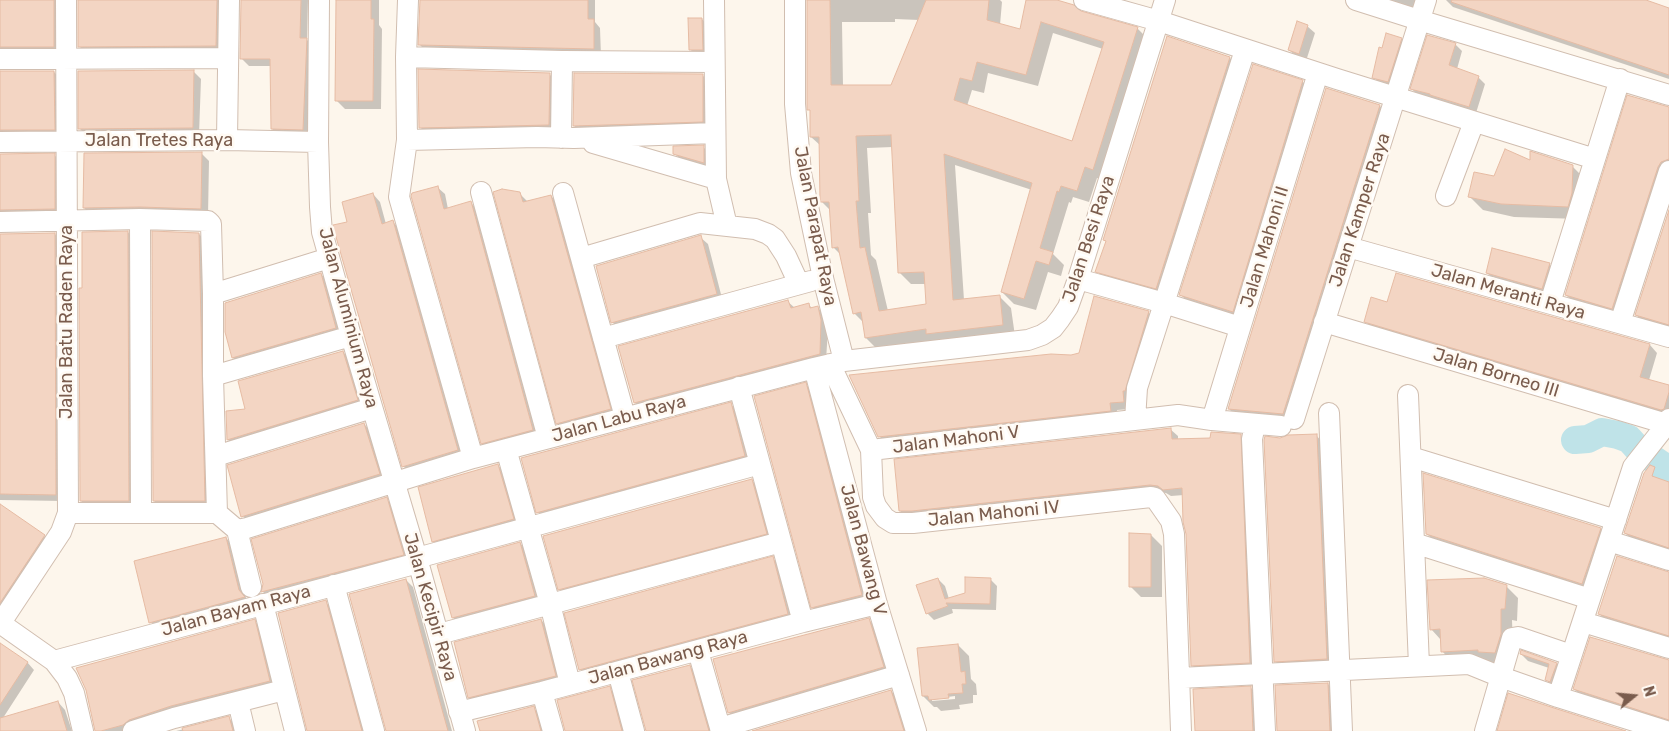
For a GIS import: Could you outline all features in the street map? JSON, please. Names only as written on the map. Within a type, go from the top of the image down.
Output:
[{"type":"street","name":"Jalan Batu Raden Raya","points":[[0,624],[61,532],[68,514],[66,0]]},
{"type":"street","points":[[227,140],[229,0]]},
{"type":"street","name":"Jalan Aluminium Raya","points":[[319,0],[318,142],[322,232],[395,482]]},
{"type":"street","points":[[408,0],[406,57],[407,140],[400,197],[473,458]]},
{"type":"street","points":[[714,0],[716,179],[727,226]]},
{"type":"street","name":"Jalan Parapat Raya","points":[[795,0],[795,104],[797,137],[801,173],[822,278],[829,364]]},
{"type":"street","points":[[1084,0],[1159,20],[1245,50],[1595,159]]},
{"type":"street","name":"Jalan Besi Raya","points":[[829,364],[1028,340],[1042,335],[1052,328],[1068,307],[1078,279],[1165,0]]},
{"type":"street","points":[[1356,0],[1669,95]]},
{"type":"street","name":"Jalan Kamper Raya","points":[[1288,423],[1324,322],[1426,0]]},
{"type":"street","points":[[1135,420],[1138,388],[1245,50]]},
{"type":"street","points":[[406,57],[714,62]]},
{"type":"street","points":[[0,59],[228,58]]},
{"type":"street","points":[[562,61],[567,138]]},
{"type":"street","name":"Jalan Mahoni II","points":[[1212,420],[1318,73]]},
{"type":"street","points":[[1550,303],[1620,79]]},
{"type":"street","points":[[1446,196],[1474,122]]},
{"type":"street","points":[[407,140],[567,138],[715,133]]},
{"type":"street","points":[[567,138],[716,179]]},
{"type":"street","name":"Jalan Tretes Raya","points":[[0,142],[227,140],[318,142]]},
{"type":"street","points":[[1620,323],[1669,171]]},
{"type":"street","points":[[480,192],[548,438]]},
{"type":"street","points":[[563,193],[626,417]]},
{"type":"street","points":[[140,219],[141,513]]},
{"type":"street","points":[[0,222],[140,219],[208,221],[212,227],[213,376],[217,513]]},
{"type":"street","points":[[581,258],[700,223],[754,229],[768,234],[781,248],[799,284]]},
{"type":"street","name":"Jalan Meranti Raya","points":[[1348,247],[1669,337]]},
{"type":"street","points":[[213,294],[329,258]]},
{"type":"street","points":[[603,338],[822,278]]},
{"type":"street","points":[[1078,279],[1240,327]]},
{"type":"street","name":"Jalan Borneo III","points":[[1324,322],[1665,426]]},
{"type":"street","points":[[213,376],[351,336]]},
{"type":"street","name":"Jalan Labu Raya","points":[[237,530],[473,458],[829,364]]},
{"type":"street","name":"Jalan Mahoni V","points":[[829,364],[871,450],[1178,415],[1212,420],[1254,431],[1288,423]]},
{"type":"street","name":"Jalan Bawang V","points":[[829,364],[877,604],[916,731]]},
{"type":"street","points":[[739,387],[803,622]]},
{"type":"street","points":[[1408,395],[1419,666]]},
{"type":"street","points":[[216,456],[372,408]]},
{"type":"street","points":[[1329,413],[1342,731]]},
{"type":"street","points":[[1558,697],[1633,467],[1665,426]]},
{"type":"street","points":[[1254,431],[1265,731]]},
{"type":"street","points":[[506,449],[550,604],[570,684]]},
{"type":"street","name":"Jalan Mahoni IV","points":[[871,450],[874,502],[879,512],[896,524],[1151,496],[1155,498],[1173,526],[1179,678]]},
{"type":"street","points":[[1411,457],[1616,520]]},
{"type":"street","name":"Jalan Bayam Raya","points":[[54,661],[334,585],[528,528],[760,464]]},
{"type":"street","name":"Jalan Kecipir Raya","points":[[395,482],[465,731]]},
{"type":"street","points":[[68,514],[217,513],[237,530],[251,587]]},
{"type":"street","points":[[1609,541],[1669,560]]},
{"type":"street","points":[[438,634],[780,542]]},
{"type":"street","points":[[1414,543],[1590,599]]},
{"type":"street","points":[[334,585],[374,731]]},
{"type":"street","points":[[263,604],[295,731]]},
{"type":"street","name":"Jalan Bawang Raya","points":[[459,712],[877,604]]},
{"type":"street","points":[[1583,622],[1669,648]]},
{"type":"street","points":[[0,624],[54,661],[67,678],[74,693],[83,731]]},
{"type":"street","points":[[1485,731],[1511,640],[1515,637],[1571,655]]},
{"type":"street","points":[[698,651],[721,729],[899,675]]},
{"type":"street","points":[[1181,731],[1179,678],[1463,664],[1474,666],[1558,697],[1666,731]]},
{"type":"street","points":[[618,672],[634,731]]},
{"type":"street","points":[[133,731],[176,724],[238,702],[284,690]]},
{"type":"street","points":[[542,692],[553,731]]},
{"type":"street","points":[[238,702],[245,731]]},
{"type":"building","points":[[0,0],[54,0],[54,47],[0,47]]},
{"type":"building","points":[[78,0],[217,0],[216,46],[78,47]]},
{"type":"building","points":[[241,0],[301,0],[300,38],[307,38],[303,130],[271,129],[270,59],[240,59]]},
{"type":"building","points":[[336,0],[371,0],[371,19],[374,19],[373,101],[335,101]]},
{"type":"building","points":[[420,0],[588,0],[588,19],[594,19],[594,49],[418,45]]},
{"type":"building","points":[[807,0],[830,0],[831,85],[891,85],[926,0],[989,0],[987,20],[1020,29],[1026,0],[1057,0],[1074,5],[1081,11],[1138,27],[1093,170],[1085,167],[1077,191],[1061,186],[1059,192],[1057,191],[1040,248],[1053,252],[1049,265],[1036,261],[1024,299],[1001,292],[1032,183],[944,154],[953,300],[1000,295],[1003,325],[926,334],[926,329],[865,338],[861,312],[853,314],[838,247],[832,248],[829,202],[820,202],[819,137],[810,137],[810,110],[807,110]],"holes":[[[1041,22],[1104,42],[1072,141],[954,100],[960,78],[972,81],[977,62],[1026,75]],[[891,135],[898,273],[924,272],[926,304],[879,311],[865,247],[860,248],[856,201],[859,201],[856,136]]]},
{"type":"building","points":[[1452,0],[1646,0],[1669,8],[1669,75],[1451,2]]},
{"type":"building","points":[[688,18],[702,18],[703,50],[689,50]]},
{"type":"building","points":[[1297,21],[1308,25],[1299,54],[1288,50]]},
{"type":"building","points":[[1386,33],[1402,38],[1388,82],[1372,78],[1379,47],[1382,48]]},
{"type":"building","points":[[1427,35],[1456,43],[1449,65],[1479,76],[1469,107],[1410,89]]},
{"type":"building","points":[[1167,36],[1230,57],[1156,289],[1095,272],[1106,241],[1103,240]]},
{"type":"building","points":[[1253,64],[1303,80],[1233,312],[1179,295]]},
{"type":"building","points":[[418,69],[550,73],[549,125],[419,128]]},
{"type":"building","points":[[194,70],[193,128],[78,129],[78,71]]},
{"type":"building","points":[[0,71],[54,71],[55,130],[0,130]]},
{"type":"building","points":[[574,73],[703,74],[703,122],[573,126]]},
{"type":"building","points":[[1326,88],[1380,105],[1283,414],[1228,409]]},
{"type":"building","points":[[1627,95],[1669,107],[1669,159],[1661,162],[1658,167],[1612,309],[1565,295]]},
{"type":"building","points":[[704,145],[704,163],[673,154],[673,146]]},
{"type":"building","points":[[1505,149],[1530,160],[1530,151],[1573,165],[1572,193],[1568,207],[1501,204],[1468,197],[1474,172],[1494,176]]},
{"type":"building","points":[[202,152],[201,209],[83,208],[84,153]]},
{"type":"building","points":[[55,153],[55,209],[0,210],[0,154]]},
{"type":"building","points":[[438,186],[444,209],[471,201],[533,430],[481,444],[411,196],[412,193]]},
{"type":"building","points":[[502,189],[520,192],[523,202],[551,195],[611,409],[556,424],[493,192]]},
{"type":"building","points":[[373,193],[382,224],[393,220],[458,450],[402,467],[333,225],[347,222],[342,202]]},
{"type":"building","points":[[1669,210],[1669,325],[1635,315]]},
{"type":"building","points":[[128,231],[129,501],[80,501],[79,288],[82,288],[82,232]]},
{"type":"building","points":[[152,231],[199,233],[205,501],[153,501]]},
{"type":"building","points":[[55,233],[56,495],[0,494],[0,234]]},
{"type":"building","points":[[701,235],[717,294],[611,323],[596,266]]},
{"type":"building","points":[[1492,248],[1550,263],[1542,289],[1486,273]]},
{"type":"building","points":[[321,273],[336,328],[232,358],[225,332],[225,303]]},
{"type":"building","points":[[1396,273],[1650,344],[1640,377],[1669,385],[1664,409],[1661,410],[1364,322],[1371,297],[1387,302]]},
{"type":"building","points":[[1094,296],[1149,311],[1125,391],[1123,391],[1124,402],[1110,403],[1111,411],[878,437],[849,375],[1051,354],[1071,355],[1079,353]]},
{"type":"building","points":[[788,300],[791,308],[809,303],[810,308],[818,306],[821,320],[820,354],[634,403],[618,346]]},
{"type":"building","points":[[343,351],[358,400],[227,440],[226,411],[245,409],[238,381]]},
{"type":"building","points":[[806,382],[862,595],[811,608],[754,396]]},
{"type":"building","points":[[731,402],[745,456],[536,513],[521,458]]},
{"type":"building","points":[[364,423],[380,474],[241,517],[227,465]]},
{"type":"building","points":[[1171,428],[1172,439],[1210,438],[1211,432],[1241,434],[1250,663],[1191,666],[1186,534],[1183,522],[1182,488],[1163,490],[1158,486],[1150,485],[899,511],[894,459]]},
{"type":"building","points":[[1317,434],[1327,659],[1274,662],[1264,440],[1265,436],[1280,438],[1288,435]]},
{"type":"building","points":[[498,464],[514,519],[432,542],[418,487]]},
{"type":"building","points":[[1650,465],[1655,467],[1652,476],[1669,482],[1669,548],[1624,533],[1644,473]]},
{"type":"building","points":[[1423,473],[1601,528],[1582,584],[1426,534]]},
{"type":"building","points":[[752,479],[767,534],[558,590],[543,536]]},
{"type":"building","points":[[387,497],[404,555],[261,592],[263,584],[251,539]]},
{"type":"building","points":[[0,504],[45,535],[0,603]]},
{"type":"building","points":[[1129,533],[1151,534],[1151,587],[1129,587]]},
{"type":"building","points":[[226,537],[239,590],[245,597],[149,623],[134,561]]},
{"type":"building","points":[[520,542],[535,596],[452,618],[437,565]]},
{"type":"building","points":[[773,556],[788,614],[579,670],[564,613]]},
{"type":"building","points":[[1617,556],[1669,572],[1669,636],[1598,614]]},
{"type":"building","points":[[965,577],[991,578],[990,604],[946,603],[948,606],[926,614],[916,585],[938,578],[945,599],[965,593]]},
{"type":"building","points":[[1484,578],[1507,585],[1505,609],[1501,609],[1501,634],[1495,653],[1478,652],[1478,650],[1441,652],[1440,629],[1430,630],[1427,580]]},
{"type":"building","points":[[406,579],[448,731],[386,731],[349,594]]},
{"type":"building","points":[[326,600],[362,731],[307,731],[278,613]]},
{"type":"building","points":[[869,618],[884,667],[728,713],[713,659]]},
{"type":"building","points":[[255,619],[270,681],[171,706],[129,720],[123,725],[95,731],[86,690],[76,668]]},
{"type":"building","points":[[541,619],[556,676],[468,698],[454,642]]},
{"type":"building","points":[[1590,637],[1669,660],[1669,720],[1573,689]]},
{"type":"building","points":[[0,643],[28,662],[0,705]]},
{"type":"building","points":[[958,644],[961,672],[965,671],[966,684],[962,684],[963,693],[948,694],[949,698],[929,700],[928,696],[922,696],[917,648]]},
{"type":"building","points":[[1521,650],[1557,663],[1550,682],[1545,680],[1549,664],[1520,654]]},
{"type":"building","points":[[690,665],[709,731],[646,731],[632,680]]},
{"type":"building","points":[[1328,683],[1330,731],[1277,731],[1275,685]]},
{"type":"building","points":[[610,686],[622,731],[565,731],[557,700]]},
{"type":"building","points":[[1251,686],[1253,731],[1195,731],[1193,689]]},
{"type":"building","points":[[891,690],[904,731],[752,731]]},
{"type":"building","points":[[1508,693],[1554,708],[1626,731],[1497,731]]},
{"type":"building","points":[[58,701],[67,731],[0,731],[0,718]]},
{"type":"building","points":[[534,706],[541,731],[480,731],[477,721]]},
{"type":"building","points":[[229,716],[233,731],[183,731],[182,728]]},
{"type":"waterway","points":[[1575,440],[1588,439],[1602,432],[1618,435],[1629,439],[1638,449],[1669,470]]}]
